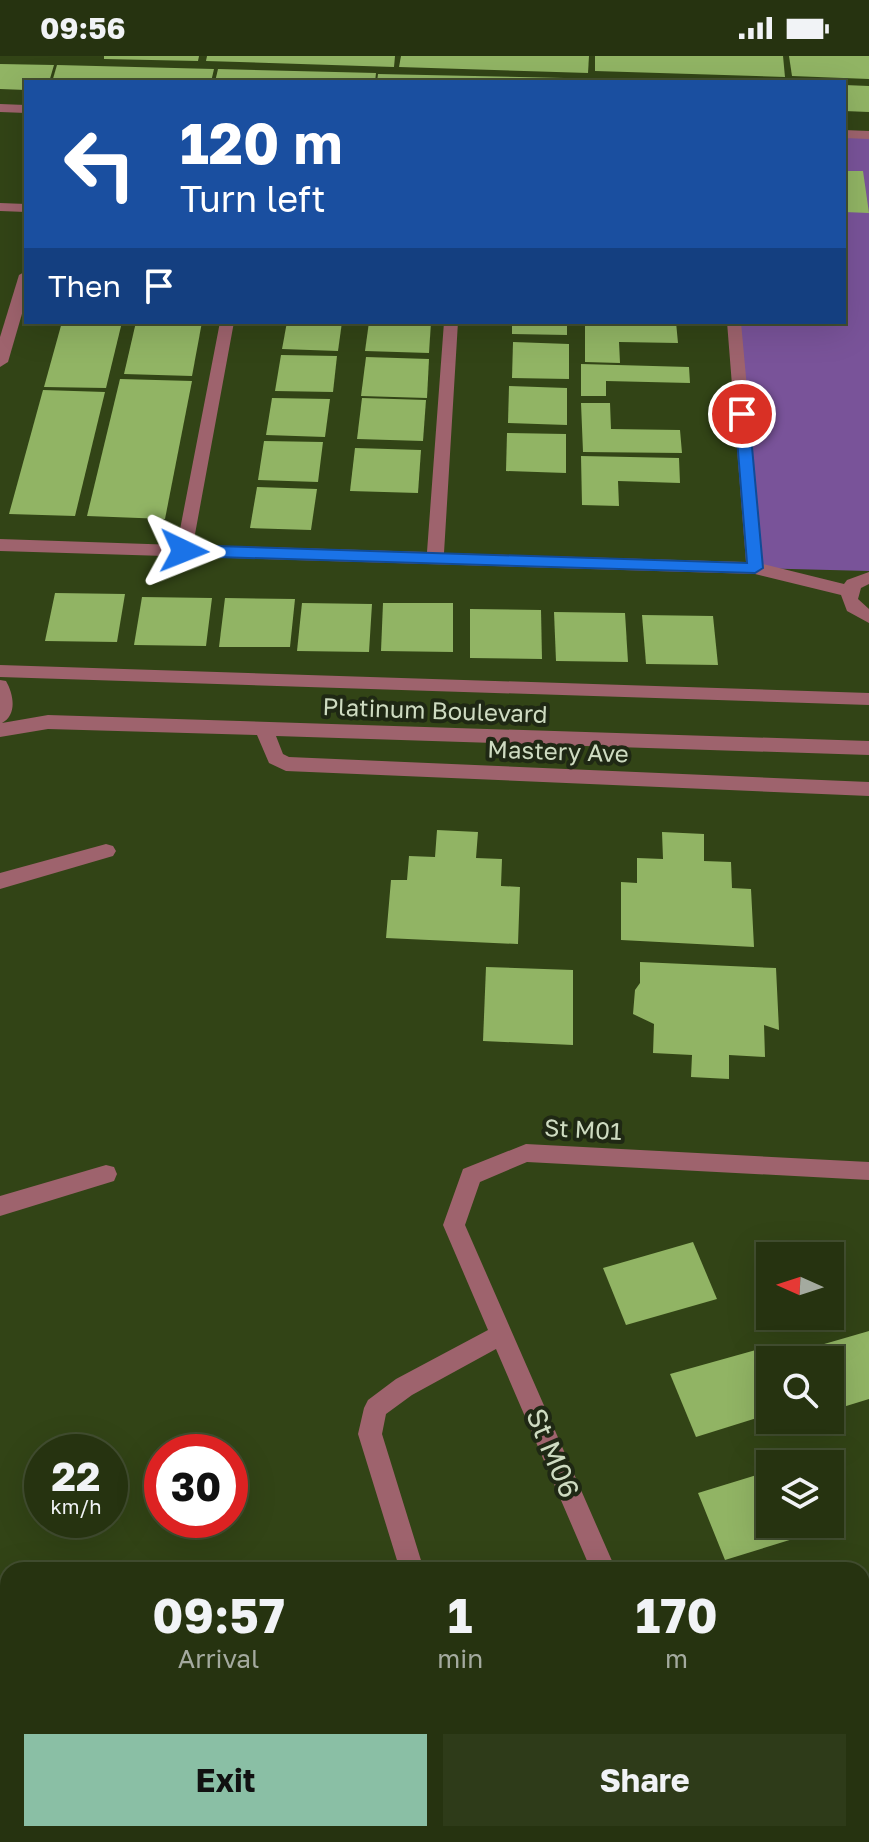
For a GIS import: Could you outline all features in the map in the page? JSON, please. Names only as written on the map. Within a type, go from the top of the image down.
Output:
[{"type":"street","points":[[0,108],[24,109]]},
{"type":"street","points":[[846,134],[869,135]]},
{"type":"street","points":[[0,207],[24,208]]},
{"type":"street","points":[[0,362],[24,282]]},
{"type":"street","points":[[184,551],[227,324]]},
{"type":"street","points":[[435,558],[451,324]]},
{"type":"street","points":[[734,324],[755,568]]},
{"type":"street","points":[[0,545],[755,568],[849,591]]},
{"type":"street","points":[[869,578],[853,584],[849,591],[853,607],[865,616],[869,632]]},
{"type":"street","name":"Platinum Boulevard","points":[[0,671],[869,699]]},
{"type":"street","points":[[0,686],[5,699],[0,717]]},
{"type":"street","name":"Platinum Boulevard","points":[[0,730],[48,722],[869,748]]},
{"type":"street","name":"Mastery Ave","points":[[264,730],[276,758],[286,764],[869,789]]},
{"type":"street","points":[[0,881],[106,851]]},
{"type":"street","name":"St M01","points":[[501,1335],[454,1225],[471,1176],[526,1153],[869,1171]]},
{"type":"street","points":[[0,1206],[106,1174]]},
{"type":"street","points":[[410,1562],[370,1434],[376,1408],[404,1387],[501,1335]]},
{"type":"street","name":"St M06","points":[[501,1335],[600,1562]]},
{"type":"shaded area","points":[[846,134],[869,135],[869,571],[755,568],[734,324],[846,324]]},
{"type":"building","points":[[104,56],[199,56],[198,61],[104,59]]},
{"type":"building","points":[[207,56],[395,56],[394,67],[206,61]]},
{"type":"building","points":[[401,56],[589,56],[588,73],[399,67]]},
{"type":"building","points":[[595,56],[783,56],[785,77],[595,71]]},
{"type":"building","points":[[789,56],[869,56],[869,79],[792,76]]},
{"type":"building","points":[[0,64],[54,65],[50,80],[24,80],[24,90],[0,89]]},
{"type":"building","points":[[57,65],[214,69],[211,80],[53,80]]},
{"type":"building","points":[[218,69],[376,73],[375,80],[215,80]]},
{"type":"building","points":[[378,74],[609,79],[609,80],[377,80]]},
{"type":"building","points":[[846,85],[869,86],[869,112],[846,111]]},
{"type":"building","points":[[846,171],[863,171],[869,213],[846,212]]},
{"type":"building","points":[[61,324],[122,324],[106,388],[44,387]]},
{"type":"building","points":[[136,324],[202,324],[192,376],[124,374]]},
{"type":"building","points":[[287,324],[342,324],[338,351],[282,349]]},
{"type":"building","points":[[369,324],[431,324],[429,353],[365,351]]},
{"type":"building","points":[[512,324],[567,324],[567,335],[512,334]]},
{"type":"building","points":[[585,324],[676,324],[678,343],[619,342],[620,363],[585,362]]},
{"type":"building","points":[[513,342],[569,344],[569,379],[512,378]]},
{"type":"building","points":[[281,355],[337,356],[333,392],[275,391]]},
{"type":"building","points":[[366,357],[429,359],[427,398],[361,396]]},
{"type":"building","points":[[581,364],[689,367],[690,383],[606,381],[606,396],[581,396]]},
{"type":"building","points":[[120,379],[192,381],[165,519],[87,516]]},
{"type":"building","points":[[509,386],[567,388],[567,425],[508,423]]},
{"type":"building","points":[[43,390],[105,392],[75,516],[9,514]]},
{"type":"building","points":[[272,398],[330,399],[325,437],[266,435]]},
{"type":"building","points":[[362,398],[426,400],[423,441],[357,439]]},
{"type":"building","points":[[581,403],[610,403],[611,429],[680,430],[682,453],[583,452]]},
{"type":"building","points":[[507,433],[566,434],[566,473],[506,471]]},
{"type":"building","points":[[264,441],[323,442],[318,482],[258,480]]},
{"type":"building","points":[[355,448],[421,450],[418,493],[350,491]]},
{"type":"building","points":[[581,456],[679,458],[680,483],[618,481],[619,506],[582,505]]},
{"type":"building","points":[[257,487],[317,489],[311,530],[250,528]]},
{"type":"building","points":[[55,593],[125,594],[117,642],[45,641]]},
{"type":"building","points":[[142,597],[212,598],[206,646],[134,645]]},
{"type":"building","points":[[225,598],[295,599],[290,647],[219,647]]},
{"type":"building","points":[[302,603],[372,604],[369,652],[297,651]]},
{"type":"building","points":[[383,603],[453,603],[453,652],[381,651]]},
{"type":"building","points":[[470,609],[541,610],[542,659],[470,658]]},
{"type":"building","points":[[554,612],[625,613],[628,662],[556,661]]},
{"type":"building","points":[[642,615],[713,616],[718,665],[646,664]]},
{"type":"building","points":[[437,830],[478,832],[476,858],[502,859],[501,886],[520,887],[518,944],[386,938],[391,880],[407,880],[409,856],[435,857]]},
{"type":"building","points":[[662,832],[704,834],[704,861],[731,862],[732,888],[751,889],[754,947],[621,940],[621,882],[637,883],[637,858],[663,859]]},
{"type":"building","points":[[640,962],[776,968],[779,1030],[764,1025],[765,1057],[729,1055],[729,1079],[691,1077],[692,1055],[653,1053],[654,1024],[633,1014],[635,990],[640,983]]},
{"type":"building","points":[[486,967],[573,970],[573,1045],[483,1041]]},
{"type":"building","points":[[693,1242],[717,1299],[626,1325],[603,1268]]},
{"type":"building","points":[[869,1331],[869,1399],[844,1407],[844,1346],[817,1346]]},
{"type":"building","points":[[756,1350],[756,1418],[696,1437],[670,1374]]},
{"type":"building","points":[[756,1475],[756,1538],[796,1538],[725,1560],[698,1493]]},
{"type":"route","points":[[184,551],[755,568],[742,414]]}]
